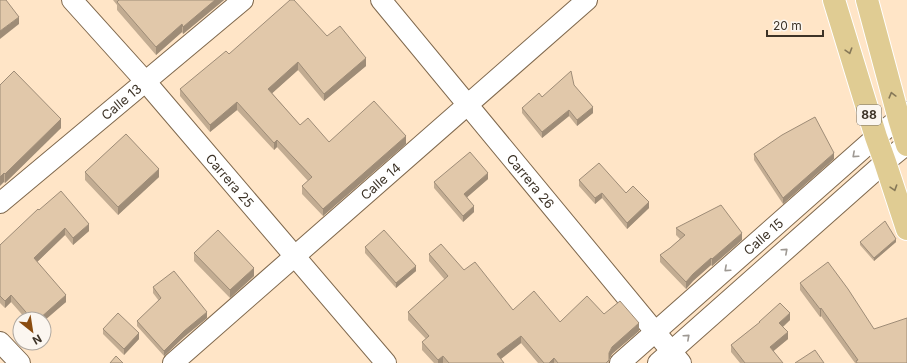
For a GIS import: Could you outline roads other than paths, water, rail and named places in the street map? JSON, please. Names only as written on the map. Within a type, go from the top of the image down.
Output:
[{"type":"highway","name":"88","points":[[834,0],[876,137],[907,229]]},
{"type":"highway","name":"88","points":[[867,0],[903,115],[907,145]]},
{"type":"street","name":"Carrera 25","points":[[72,0],[145,81],[386,363]]},
{"type":"street","name":"Calle 13","points":[[0,203],[243,0]]},
{"type":"street","name":"Carrera 26","points":[[381,0],[656,332],[670,359]]},
{"type":"street","name":"Calle 14","points":[[173,363],[587,0]]},
{"type":"street","name":"Calle 15","points":[[620,363],[876,137],[903,115]]},
{"type":"street","name":"Calle 15","points":[[670,359],[885,162],[907,145]]},
{"type":"street","points":[[0,342],[20,363]]}]
